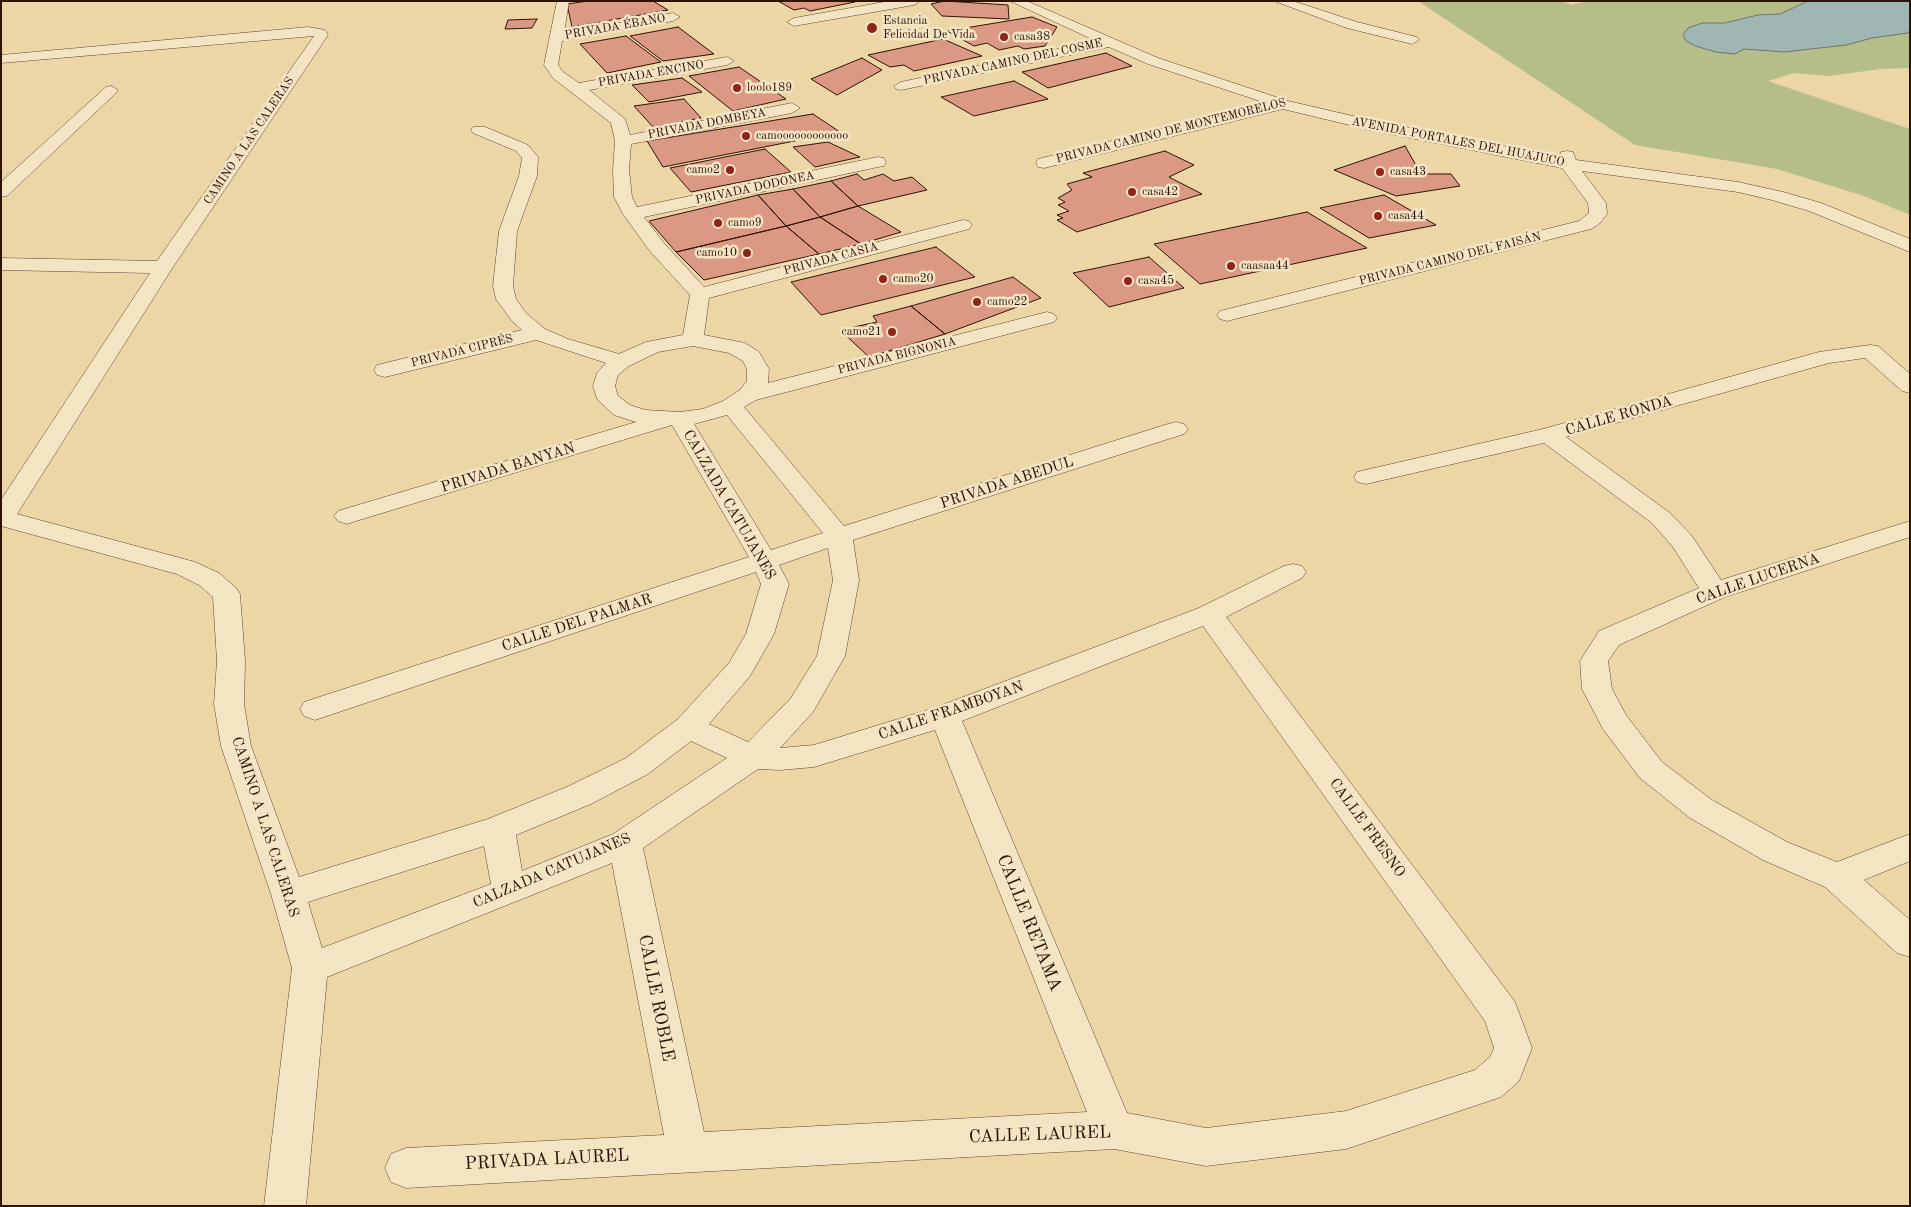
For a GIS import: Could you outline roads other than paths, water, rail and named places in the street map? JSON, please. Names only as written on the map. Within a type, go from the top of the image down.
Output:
[{"type":"street","points":[[563,1],[551,65],[558,75],[608,111],[619,122],[623,141],[621,170],[623,197],[632,214],[656,246],[700,294],[693,340]]},
{"type":"street","points":[[794,22],[914,1]]},
{"type":"street","name":"AVENIDA PORTALES DEL HUAJUCO","points":[[1016,1],[1107,42],[1204,80],[1283,104],[1370,125],[1567,157],[1736,176],[1822,193]]},
{"type":"street","name":"AVENIDA PORTALES DEL HUAJUCO","points":[[1042,1],[1124,39],[1213,72],[1298,98],[1567,157],[1615,155]]},
{"type":"street","points":[[1280,1],[1352,24],[1412,40]]},
{"type":"street","name":"PRIVADA ÉBANO","points":[[557,38],[673,17]]},
{"type":"street","name":"CAMINO A LAS CALERAS","points":[[1,59],[308,31],[320,33],[321,35],[163,267],[2,518],[186,568],[209,579],[226,594],[231,661],[229,704],[236,746],[288,894],[310,968],[285,1206]]},
{"type":"street","name":"PRIVADA CAMINO DEL COSME","points":[[902,86],[1124,39]]},
{"type":"street","name":"PRIVADA ENCINO","points":[[575,88],[727,61]]},
{"type":"street","points":[[1,192],[111,90]]},
{"type":"street","name":"PRIVADA CAMINO DE MONTEMORELOS","points":[[1044,162],[1283,104],[1298,98]]},
{"type":"street","name":"PRIVADA DOMBEYA","points":[[623,141],[792,108]]},
{"type":"street","points":[[479,130],[522,148],[530,157],[528,176],[508,231],[503,286],[506,299],[519,317],[538,333],[561,343],[621,361]]},
{"type":"street","name":"PRIVADA CAMINO DEL FAISÁN","points":[[1227,315],[1585,225],[1594,220],[1598,214],[1597,203],[1567,157]]},
{"type":"street","name":"PRIVADA DODONEA","points":[[632,214],[878,162]]},
{"type":"street","name":"AVENIDA PORTALES DEL HUAJUCO","points":[[1736,176],[1910,246]]},
{"type":"street","name":"PRIVADA CASIA","points":[[700,294],[963,225]]},
{"type":"street","points":[[1,264],[163,267]]},
{"type":"street","name":"PRIVADA BIGNONIA","points":[[674,420],[707,415],[740,401],[1047,318]]},
{"type":"street","name":"PRIVADA CIPRÉS","points":[[385,370],[538,333]]},
{"type":"street","points":[[674,420],[643,417],[622,410],[608,399],[604,386],[608,373],[621,361],[653,346],[693,340],[716,342],[737,348],[752,357],[758,369],[758,382],[740,401],[839,536]]},
{"type":"street","name":"CALLE RONDA","points":[[1366,477],[1548,435],[1827,357],[1870,351],[1910,386]]},
{"type":"street","name":"PRIVADA BANYAN","points":[[347,516],[674,420]]},
{"type":"street","name":"CALZADA CATUJANES","points":[[288,894],[498,829],[580,795],[637,766],[689,727],[740,669],[760,634],[775,584],[765,562],[674,420]]},
{"type":"street","name":"PRIVADA ABEDUL","points":[[839,536],[1176,430]]},
{"type":"street","points":[[1548,435],[1661,518],[1683,542],[1715,591]]},
{"type":"street","name":"CALLE LUCERNA","points":[[1837,877],[1775,851],[1701,809],[1651,770],[1614,721],[1597,689],[1594,661],[1609,638],[1715,591],[1910,529]]},
{"type":"street","name":"CALZADA CATUJANES","points":[[310,968],[625,842],[752,757],[802,705],[831,656],[846,580],[839,536]]},
{"type":"street","name":"CALLE DEL PALMAR","points":[[314,709],[765,562],[839,536]]},
{"type":"street","name":"CALLE FRAMBOYAN","points":[[689,727],[752,757],[780,759],[814,756],[945,716],[1209,614],[1293,572]]},
{"type":"street","name":"CALLE FRESNO","points":[[1209,614],[1493,999],[1502,1014],[1513,1048]]},
{"type":"street","name":"CALLE RETAMA","points":[[945,716],[1114,1130]]},
{"type":"street","points":[[498,829],[509,890]]},
{"type":"street","name":"CALLE ROBLE","points":[[625,842],[688,1152]]},
{"type":"street","points":[[1910,847],[1837,877],[1910,942]]},
{"type":"street","name":"CALLE LAUREL","points":[[688,1152],[1114,1130],[1206,1147],[1346,1130],[1487,1084],[1505,1069],[1513,1048]]},
{"type":"street","name":"PRIVADA LAUREL","points":[[406,1168],[688,1152]]},
{"type":"water","points":[[1808,1],[1910,1],[1910,30],[1908,33],[1872,38],[1846,45],[1784,52],[1744,49],[1735,54],[1716,52],[1695,46],[1686,41],[1683,35],[1688,28],[1702,23],[1725,23],[1758,15],[1780,14]]},
{"type":"place","name":"Estancia Felicidad De Vida","points":[[872,28]]},
{"type":"place","name":"casa38","points":[[1004,37]]},
{"type":"place","name":"loolo189","points":[[737,88]]},
{"type":"place","name":"camoooooooooooo","points":[[746,136]]},
{"type":"place","name":"camo2","points":[[730,170]]},
{"type":"place","name":"casa43","points":[[1380,172]]},
{"type":"place","name":"casa42","points":[[1132,192]]},
{"type":"place","name":"casa44","points":[[1378,216]]},
{"type":"place","name":"camo9","points":[[718,223]]},
{"type":"place","name":"camo10","points":[[747,253]]},
{"type":"place","name":"caasaa44","points":[[1231,266]]},
{"type":"place","name":"camo20","points":[[883,279]]},
{"type":"place","name":"casa45","points":[[1128,281]]},
{"type":"place","name":"camo22","points":[[977,302]]},
{"type":"place","name":"camo21","points":[[892,332]]}]
